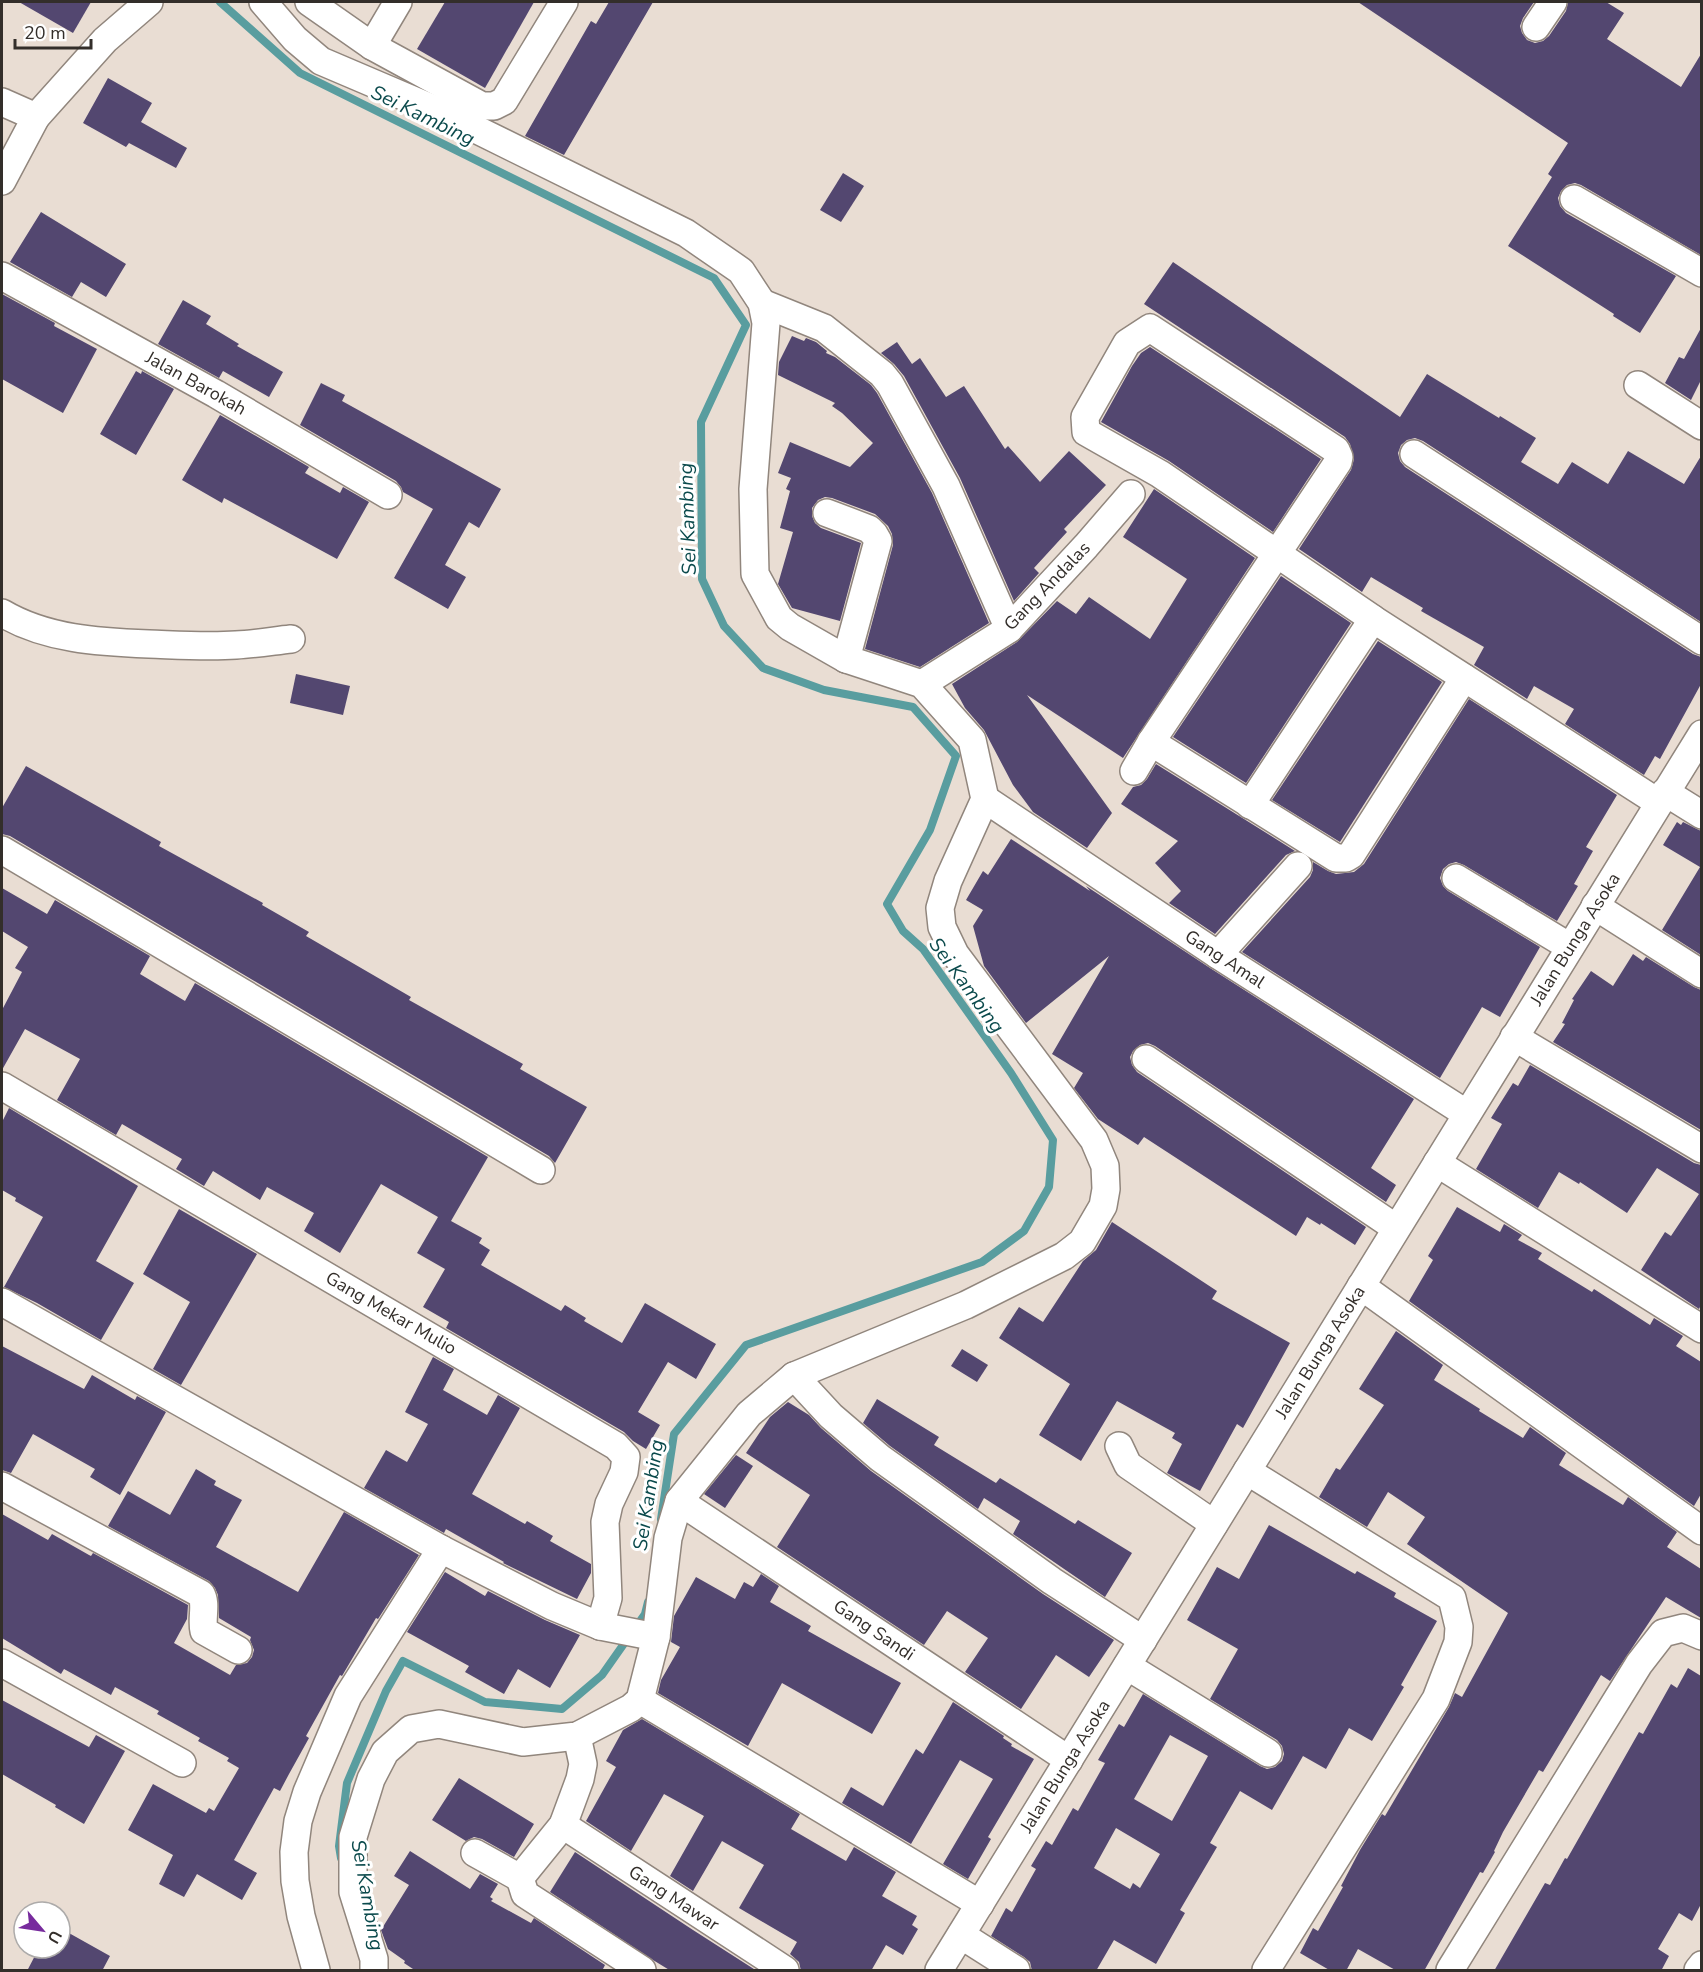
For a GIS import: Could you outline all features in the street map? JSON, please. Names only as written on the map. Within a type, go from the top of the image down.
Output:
[{"type":"street","points":[[2,181],[36,117],[105,40],[147,2]]},
{"type":"street","points":[[262,2],[295,39],[321,61],[442,113],[686,233],[741,271],[762,303],[766,323],[753,489],[755,574],[778,618],[846,659],[922,684],[972,740],[985,799],[948,881],[939,908],[942,927],[955,954],[1094,1140],[1105,1166],[1106,1189],[1103,1206],[1082,1242],[1064,1256],[966,1305],[795,1376],[749,1414],[679,1501],[668,1538],[649,1636],[640,1700],[631,1708],[577,1736],[523,1742],[439,1724],[411,1730],[385,1752],[371,1779],[353,1837],[352,1892],[380,1967]]},
{"type":"street","points":[[309,2],[372,46],[482,106],[494,106],[504,101],[564,2]]},
{"type":"street","points":[[372,46],[398,2]]},
{"type":"street","points":[[1536,27],[1553,2]]},
{"type":"street","points":[[2,102],[36,117]]},
{"type":"street","points":[[1574,199],[1701,273]]},
{"type":"street","name":"Jalan Barokah","points":[[2,276],[216,394],[388,495]]},
{"type":"street","points":[[762,303],[824,328],[882,374],[890,384],[945,486],[1010,628]]},
{"type":"street","points":[[1134,771],[1151,742],[1276,554],[1338,462],[1339,457],[1336,450],[1150,328],[1127,343],[1085,417],[1086,432],[1160,474],[1276,554],[1464,678],[1662,798],[1701,815]]},
{"type":"street","points":[[1638,385],[1701,426]]},
{"type":"street","points":[[1414,454],[1701,641]]},
{"type":"street","name":"Gang Andalas","points":[[922,684],[1010,628],[1131,494]]},
{"type":"street","points":[[827,513],[869,529],[878,541],[846,659]]},
{"type":"street","points":[[2,613],[18,622],[61,636],[124,643],[201,646],[291,639]]},
{"type":"street","points":[[1250,805],[1373,619]]},
{"type":"street","points":[[1151,742],[1336,858],[1346,858],[1351,855],[1464,678]]},
{"type":"street","name":"Jalan Bunga Asoka","points":[[939,1971],[1701,734]]},
{"type":"street","name":"Gang Amal","points":[[985,799],[1218,955],[1467,1114]]},
{"type":"street","points":[[2,850],[541,1170]]},
{"type":"street","points":[[1218,955],[1298,866]]},
{"type":"street","points":[[1456,878],[1570,947]]},
{"type":"street","points":[[1595,906],[1701,974]]},
{"type":"street","points":[[1514,1037],[1701,1149]]},
{"type":"street","points":[[1146,1059],[1396,1228]]},
{"type":"street","name":"Gang Mekar Mulio","points":[[2,1086],[616,1446],[626,1457],[624,1472],[609,1504],[605,1522],[608,1598],[605,1627]]},
{"type":"street","points":[[1437,1163],[1701,1329]]},
{"type":"street","points":[[1361,1286],[1701,1531]]},
{"type":"street","points":[[2,1302],[441,1549],[552,1606],[605,1627],[649,1636]]},
{"type":"street","points":[[795,1376],[831,1416],[880,1458],[1052,1581],[1143,1640]]},
{"type":"street","points":[[1119,1446],[1128,1464],[1214,1524]]},
{"type":"street","points":[[1247,1471],[1452,1598],[1459,1627],[1458,1642],[1436,1700],[1266,1971]]},
{"type":"street","points":[[2,1486],[201,1594],[204,1599],[202,1622],[204,1631],[238,1650]]},
{"type":"street","name":"Gang Sandi","points":[[679,1501],[1069,1760]]},
{"type":"street","points":[[316,1971],[301,1916],[295,1881],[294,1852],[298,1821],[348,1696],[441,1549]]},
{"type":"street","points":[[1450,1971],[1640,1664],[1664,1633],[1683,1628],[1701,1636]]},
{"type":"street","points":[[2,1663],[182,1763]]},
{"type":"street","points":[[1127,1666],[1268,1753]]},
{"type":"street","points":[[640,1700],[980,1904]]},
{"type":"street","points":[[520,1878],[562,1825],[580,1779],[583,1764],[577,1736]]},
{"type":"street","name":"Gang Mawar","points":[[562,1825],[785,1971]]},
{"type":"street","points":[[475,1853],[520,1878],[525,1893],[642,1971]]},
{"type":"street","points":[[961,1935],[1016,1971]]},
{"type":"street","points":[[1698,1971],[1701,1965]]},
{"type":"building","points":[[19,2],[91,2],[73,33]]},
{"type":"building","points":[[445,2],[534,2],[485,88],[417,49]]},
{"type":"building","points":[[609,2],[653,2],[564,155],[525,136],[591,21],[596,24]]},
{"type":"building","points":[[1358,2],[1534,2],[1520,26],[1527,40],[1535,43],[1549,36],[1566,11],[1568,2],[1606,2],[1624,13],[1607,39],[1681,87],[1701,54],[1701,255],[1581,185],[1575,183],[1567,185],[1558,198],[1560,206],[1566,213],[1676,276],[1640,333],[1508,246],[1552,177],[1548,174],[1568,143]]},
{"type":"building","points":[[108,78],[152,103],[141,122],[187,148],[176,168],[129,143],[126,147],[83,123]]},
{"type":"building","points":[[843,173],[864,186],[841,222],[820,210]]},
{"type":"building","points":[[41,212],[126,264],[106,297],[81,282],[72,297],[10,262]]},
{"type":"building","points":[[1173,262],[1400,417],[1427,374],[1499,418],[1500,416],[1536,438],[1521,462],[1558,484],[1572,462],[1608,484],[1628,451],[1684,484],[1701,456],[1701,622],[1423,441],[1415,438],[1407,440],[1401,445],[1398,453],[1405,467],[1701,657],[1701,684],[1660,759],[1655,756],[1644,775],[1565,724],[1574,709],[1534,686],[1527,699],[1474,665],[1484,647],[1421,611],[1423,608],[1371,577],[1362,592],[1299,549],[1351,470],[1354,459],[1350,444],[1345,437],[1144,304]]},
{"type":"building","points":[[2,294],[97,349],[63,413],[2,379]]},
{"type":"building","points":[[183,300],[211,316],[206,324],[239,344],[237,346],[283,372],[269,397],[223,371],[219,378],[158,344]]},
{"type":"building","points":[[1701,328],[1701,380],[1691,400],[1665,383],[1679,357],[1684,359]]},
{"type":"building","points":[[792,336],[804,341],[806,338],[816,342],[827,351],[826,353],[835,357],[871,385],[877,393],[932,493],[989,623],[920,667],[865,649],[893,545],[892,534],[888,526],[875,514],[825,497],[818,500],[812,508],[815,523],[821,528],[861,543],[840,621],[792,608],[778,584],[793,532],[780,528],[790,491],[786,489],[791,478],[778,473],[790,442],[850,467],[873,443],[832,406],[835,403],[778,375],[779,362]]},
{"type":"building","points":[[897,342],[912,364],[920,358],[946,397],[964,386],[1005,449],[1008,446],[1040,482],[1069,451],[1106,485],[1064,529],[1067,532],[1034,568],[1039,573],[1014,601],[960,478],[904,376],[881,353]]},
{"type":"building","points":[[1150,347],[1321,459],[1273,532],[1169,461],[1101,422],[1132,366],[1141,353]]},
{"type":"building","points":[[136,371],[141,374],[142,371],[174,389],[136,455],[100,434]]},
{"type":"building","points":[[321,383],[345,395],[342,401],[501,489],[479,528],[469,522],[445,565],[466,577],[448,609],[394,578],[433,509],[403,492],[396,481],[300,425]]},
{"type":"building","points":[[220,415],[309,467],[305,473],[340,493],[343,487],[369,502],[337,559],[224,498],[222,503],[182,480]]},
{"type":"building","points":[[1154,489],[1255,558],[1123,758],[1027,695],[1112,813],[1087,848],[1033,812],[1013,785],[984,730],[965,708],[952,684],[1017,642],[1057,601],[1076,614],[1089,597],[1150,639],[1187,579],[1123,537]]},
{"type":"building","points":[[1281,576],[1351,623],[1246,783],[1173,737]]},
{"type":"building","points":[[1378,641],[1442,682],[1340,842],[1272,800]]},
{"type":"building","points":[[296,674],[350,686],[343,715],[290,703]]},
{"type":"building","points":[[1469,699],[1617,795],[1586,847],[1593,851],[1574,884],[1578,886],[1557,921],[1464,865],[1456,862],[1443,869],[1440,878],[1448,891],[1540,947],[1500,1017],[1482,1007],[1440,1078],[1242,952],[1310,877],[1313,862],[1336,874],[1354,872],[1364,864]]},
{"type":"building","points":[[1156,764],[1295,851],[1286,855],[1215,934],[1169,903],[1181,891],[1155,863],[1178,841],[1121,804],[1133,787],[1141,785],[1147,779]]},
{"type":"building","points":[[26,766],[161,842],[159,846],[263,903],[262,905],[309,932],[306,936],[411,997],[409,1000],[523,1064],[520,1069],[587,1107],[555,1163],[549,1156],[10,836],[2,834],[2,808]]},
{"type":"building","points":[[1677,822],[1681,825],[1683,822],[1701,831],[1701,955],[1662,930],[1700,867],[1663,845]]},
{"type":"building","points":[[1011,839],[1414,1099],[1371,1168],[1396,1185],[1386,1202],[1155,1046],[1148,1043],[1140,1045],[1130,1057],[1137,1072],[1366,1227],[1355,1245],[1321,1223],[1320,1225],[1307,1217],[1296,1236],[1144,1137],[1138,1145],[1098,1119],[1074,1088],[1083,1073],[1052,1054],[1109,956],[1026,1023],[984,966],[973,926],[983,910],[966,900],[983,871],[988,875]]},
{"type":"building","points":[[2,888],[47,914],[55,900],[150,956],[140,974],[185,1001],[195,983],[488,1157],[451,1221],[482,1238],[479,1243],[490,1250],[481,1265],[561,1311],[565,1305],[586,1318],[584,1321],[622,1343],[645,1303],[716,1344],[696,1379],[668,1362],[638,1412],[660,1425],[646,1449],[624,1432],[446,1328],[449,1322],[423,1307],[445,1269],[417,1253],[438,1217],[381,1184],[340,1253],[304,1231],[314,1213],[267,1187],[260,1200],[213,1171],[204,1186],[176,1169],[182,1159],[122,1124],[116,1135],[57,1100],[80,1059],[25,1029],[2,1070],[2,1010],[22,972],[15,968],[28,947],[2,931]]},
{"type":"building","points":[[1633,954],[1643,961],[1646,957],[1701,990],[1701,1130],[1553,1042],[1565,1024],[1562,1023],[1574,1000],[1572,999],[1591,971],[1613,986]]},
{"type":"building","points":[[1530,1065],[1694,1163],[1701,1165],[1701,1305],[1699,1309],[1641,1270],[1665,1232],[1671,1236],[1699,1194],[1657,1168],[1627,1213],[1580,1182],[1579,1184],[1559,1172],[1538,1208],[1476,1169],[1502,1124],[1491,1118],[1513,1083],[1518,1086]]},
{"type":"building","points":[[9,1108],[138,1186],[96,1261],[134,1283],[101,1340],[4,1287],[43,1217],[15,1201],[16,1198],[2,1190],[2,1122]]},
{"type":"building","points":[[1457,1207],[1500,1232],[1504,1224],[1522,1235],[1518,1240],[1542,1253],[1538,1259],[1592,1292],[1594,1289],[1650,1325],[1654,1318],[1683,1336],[1676,1346],[1701,1362],[1701,1494],[1694,1506],[1409,1301],[1433,1260],[1428,1256]]},
{"type":"building","points":[[179,1209],[257,1254],[181,1385],[153,1369],[190,1302],[143,1274]]},
{"type":"building","points":[[1112,1222],[1217,1291],[1212,1299],[1290,1343],[1243,1428],[1237,1424],[1200,1491],[1167,1473],[1182,1444],[1172,1438],[1175,1433],[1117,1401],[1081,1461],[1039,1435],[1070,1384],[999,1338],[1019,1307],[1043,1322],[1083,1261],[1096,1250]]},
{"type":"building","points":[[1396,1331],[1443,1365],[1434,1380],[1523,1438],[1530,1427],[1566,1453],[1559,1465],[1623,1505],[1628,1497],[1677,1532],[1667,1547],[1701,1569],[1701,1618],[1666,1597],[1610,1681],[1601,1675],[1543,1772],[1539,1770],[1503,1832],[1483,1873],[1480,1872],[1424,1971],[1397,1971],[1358,1949],[1346,1971],[1331,1971],[1300,1953],[1313,1928],[1318,1931],[1343,1887],[1341,1886],[1360,1850],[1382,1814],[1385,1816],[1455,1693],[1462,1697],[1508,1613],[1407,1544],[1425,1517],[1388,1492],[1367,1527],[1319,1497],[1336,1468],[1340,1470],[1384,1405],[1359,1389]]},
{"type":"building","points":[[2,1346],[84,1389],[92,1375],[135,1400],[137,1396],[166,1412],[120,1495],[90,1477],[95,1469],[33,1434],[11,1473],[2,1470]]},
{"type":"building","points":[[962,1349],[988,1365],[977,1382],[951,1366]]},
{"type":"building","points":[[433,1357],[454,1369],[443,1390],[487,1415],[498,1395],[520,1408],[472,1494],[525,1524],[527,1521],[553,1536],[550,1541],[591,1564],[591,1573],[577,1599],[503,1563],[446,1529],[444,1533],[364,1488],[386,1450],[407,1462],[428,1424],[405,1412]]},
{"type":"building","points":[[877,1399],[939,1437],[934,1445],[996,1483],[1000,1478],[1075,1524],[1078,1520],[1132,1553],[1105,1597],[1013,1534],[1020,1521],[984,1498],[978,1509],[890,1446],[863,1423]]},
{"type":"building","points":[[788,1402],[809,1415],[871,1471],[1043,1594],[1114,1640],[1089,1677],[1056,1655],[1021,1709],[965,1672],[988,1638],[947,1611],[924,1645],[777,1547],[810,1495],[746,1453],[770,1417]]},
{"type":"building","points":[[736,1455],[753,1466],[725,1508],[704,1494]]},
{"type":"building","points":[[196,1469],[216,1481],[214,1485],[242,1500],[216,1547],[298,1592],[344,1512],[419,1555],[378,1619],[376,1618],[342,1676],[340,1675],[306,1736],[309,1738],[280,1791],[274,1788],[234,1860],[257,1873],[242,1900],[197,1874],[184,1897],[159,1884],[173,1855],[128,1830],[153,1784],[206,1813],[209,1808],[214,1811],[239,1768],[227,1761],[229,1758],[198,1741],[200,1738],[157,1714],[159,1711],[115,1687],[111,1695],[64,1669],[61,1674],[2,1638],[2,1514],[48,1540],[52,1534],[91,1556],[93,1553],[188,1605],[187,1619],[174,1643],[230,1675],[236,1665],[247,1663],[254,1650],[251,1637],[219,1618],[218,1595],[209,1581],[108,1526],[128,1491],[170,1515]]},
{"type":"building","points":[[1269,1525],[1355,1574],[1357,1571],[1396,1593],[1394,1597],[1437,1621],[1401,1685],[1404,1687],[1372,1741],[1349,1728],[1326,1769],[1303,1756],[1272,1810],[1240,1791],[1210,1843],[1217,1847],[1180,1910],[1185,1913],[1156,1964],[1114,1940],[1096,1971],[1032,1971],[1030,1962],[991,1936],[1006,1908],[1012,1912],[1036,1869],[1031,1866],[1046,1841],[1052,1845],[1073,1808],[1078,1811],[1105,1763],[1098,1760],[1119,1724],[1124,1727],[1143,1694],[1260,1766],[1267,1769],[1275,1767],[1282,1761],[1284,1754],[1277,1740],[1210,1699],[1238,1649],[1187,1620],[1217,1567],[1239,1579]],"holes":[[[1170,1735],[1208,1756],[1172,1821],[1134,1799]],[[1116,1828],[1160,1854],[1140,1888],[1133,1883],[1130,1889],[1094,1868]]]},
{"type":"building","points":[[445,1572],[485,1596],[488,1591],[580,1635],[550,1688],[518,1669],[504,1694],[465,1672],[469,1666],[407,1632]]},
{"type":"building","points":[[761,1574],[779,1586],[770,1602],[811,1626],[808,1631],[901,1683],[872,1734],[782,1683],[748,1746],[658,1693],[661,1680],[680,1647],[671,1642],[674,1616],[696,1577],[735,1599],[744,1582],[753,1587]]},
{"type":"building","points":[[1688,1668],[1701,1676],[1701,1904],[1692,1921],[1679,1913],[1658,1949],[1669,1956],[1661,1971],[1494,1971],[1545,1883],[1550,1885],[1565,1858],[1567,1859],[1639,1732],[1643,1734],[1671,1684],[1677,1688]]},
{"type":"building","points":[[2,1700],[89,1747],[96,1735],[125,1751],[84,1824],[2,1774]]},
{"type":"building","points":[[953,1702],[1004,1736],[1003,1738],[1012,1744],[1011,1746],[1034,1759],[988,1837],[991,1839],[968,1879],[943,1864],[993,1779],[960,1760],[911,1844],[842,1803],[851,1787],[883,1806],[916,1749],[923,1754]]},
{"type":"building","points":[[642,1719],[800,1814],[791,1829],[846,1861],[854,1847],[896,1872],[882,1896],[917,1916],[912,1925],[918,1929],[903,1955],[886,1945],[871,1971],[801,1971],[799,1962],[790,1954],[797,1942],[739,1908],[764,1865],[722,1841],[693,1891],[670,1876],[704,1816],[664,1794],[631,1851],[586,1821],[616,1767],[606,1761],[623,1730]]},
{"type":"building","points":[[459,1778],[534,1824],[514,1857],[482,1839],[474,1837],[466,1841],[432,1820]]},
{"type":"building","points":[[410,1851],[470,1889],[480,1874],[498,1884],[490,1897],[493,1899],[491,1901],[531,1923],[534,1918],[605,1965],[602,1971],[416,1971],[388,1949],[381,1930],[409,1885],[394,1876]]},
{"type":"building","points":[[575,1852],[757,1971],[671,1971],[653,1960],[550,1892]]},
{"type":"building","points":[[72,1935],[110,1956],[102,1971],[27,1971],[33,1960],[72,1960]]},
{"type":"waterway","name":"Sei Kambing","points":[[220,2],[300,73],[714,278],[746,325],[701,422],[702,579],[724,626],[763,668],[824,690],[913,707],[956,756],[930,830],[887,904],[903,931],[923,949],[1011,1073],[1053,1140],[1049,1187],[1024,1231],[982,1262],[746,1345],[674,1434],[661,1519]]},
{"type":"waterway","name":"Sei Kambing","points":[[635,1628],[645,1614],[648,1602]]},
{"type":"waterway","name":"Sei Kambing","points":[[341,1858],[339,1846],[347,1783],[386,1691],[403,1661],[485,1702],[562,1709],[602,1675],[628,1638]]}]
